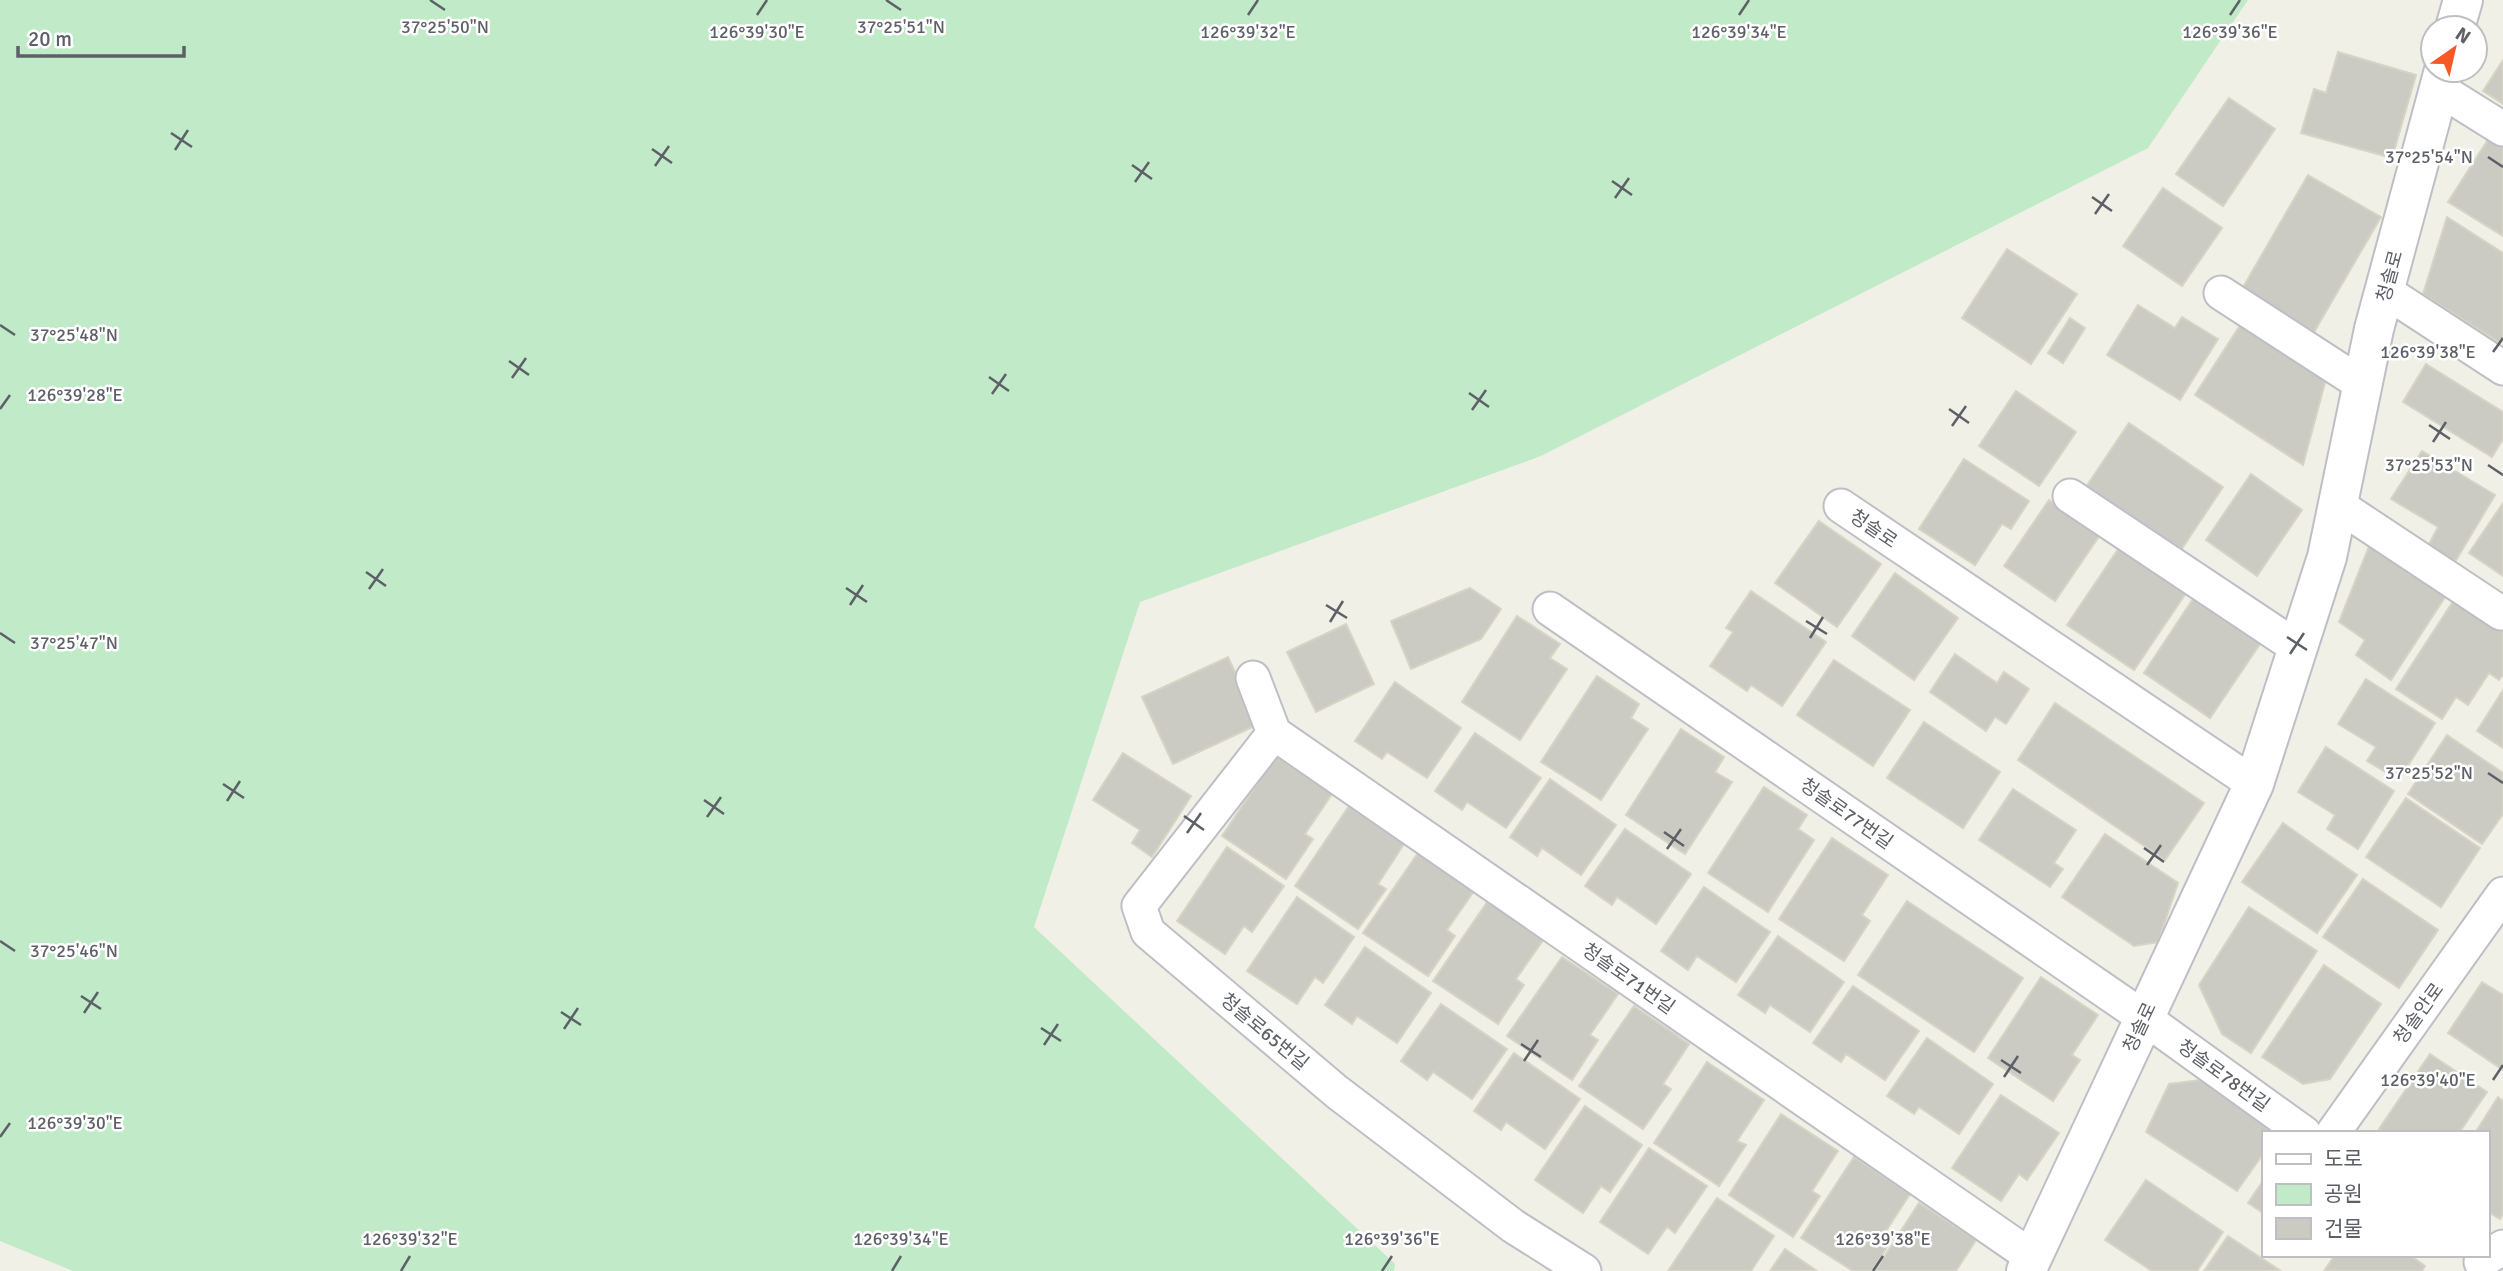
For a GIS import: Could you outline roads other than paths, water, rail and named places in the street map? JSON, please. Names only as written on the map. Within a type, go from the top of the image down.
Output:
[{"type":"street","name":"청솔로","points":[[2029,1264],[2254,784],[2327,557],[2385,291],[2440,84]]},
{"type":"lane","name":"청솔로","points":[[2447,84],[2503,129]]},
{"type":"lane","points":[[2385,291],[2503,368]]},
{"type":"lane","points":[[2221,293],[2363,385]]},
{"type":"lane","points":[[2070,496],[2298,648]]},
{"type":"lane","points":[[2338,505],[2501,613]]},
{"type":"lane","name":"청솔로","points":[[1841,506],[2254,784]]},
{"type":"lane","name":"청솔로77번길","points":[[1550,609],[2143,1017]]},
{"type":"lane","points":[[1253,678],[1274,733]]},
{"type":"lane","name":"청솔로71번길","points":[[1274,733],[2029,1264]]},
{"type":"lane","name":"청솔로65번길","points":[[1274,733],[1139,906],[1148,932],[1337,1092],[1513,1226],[1584,1271]]},
{"type":"lane","name":"청솔안로","points":[[2334,1131],[2503,894]]},
{"type":"lane","name":"청솔로78번길","points":[[2143,1017],[2301,1131]]}]
